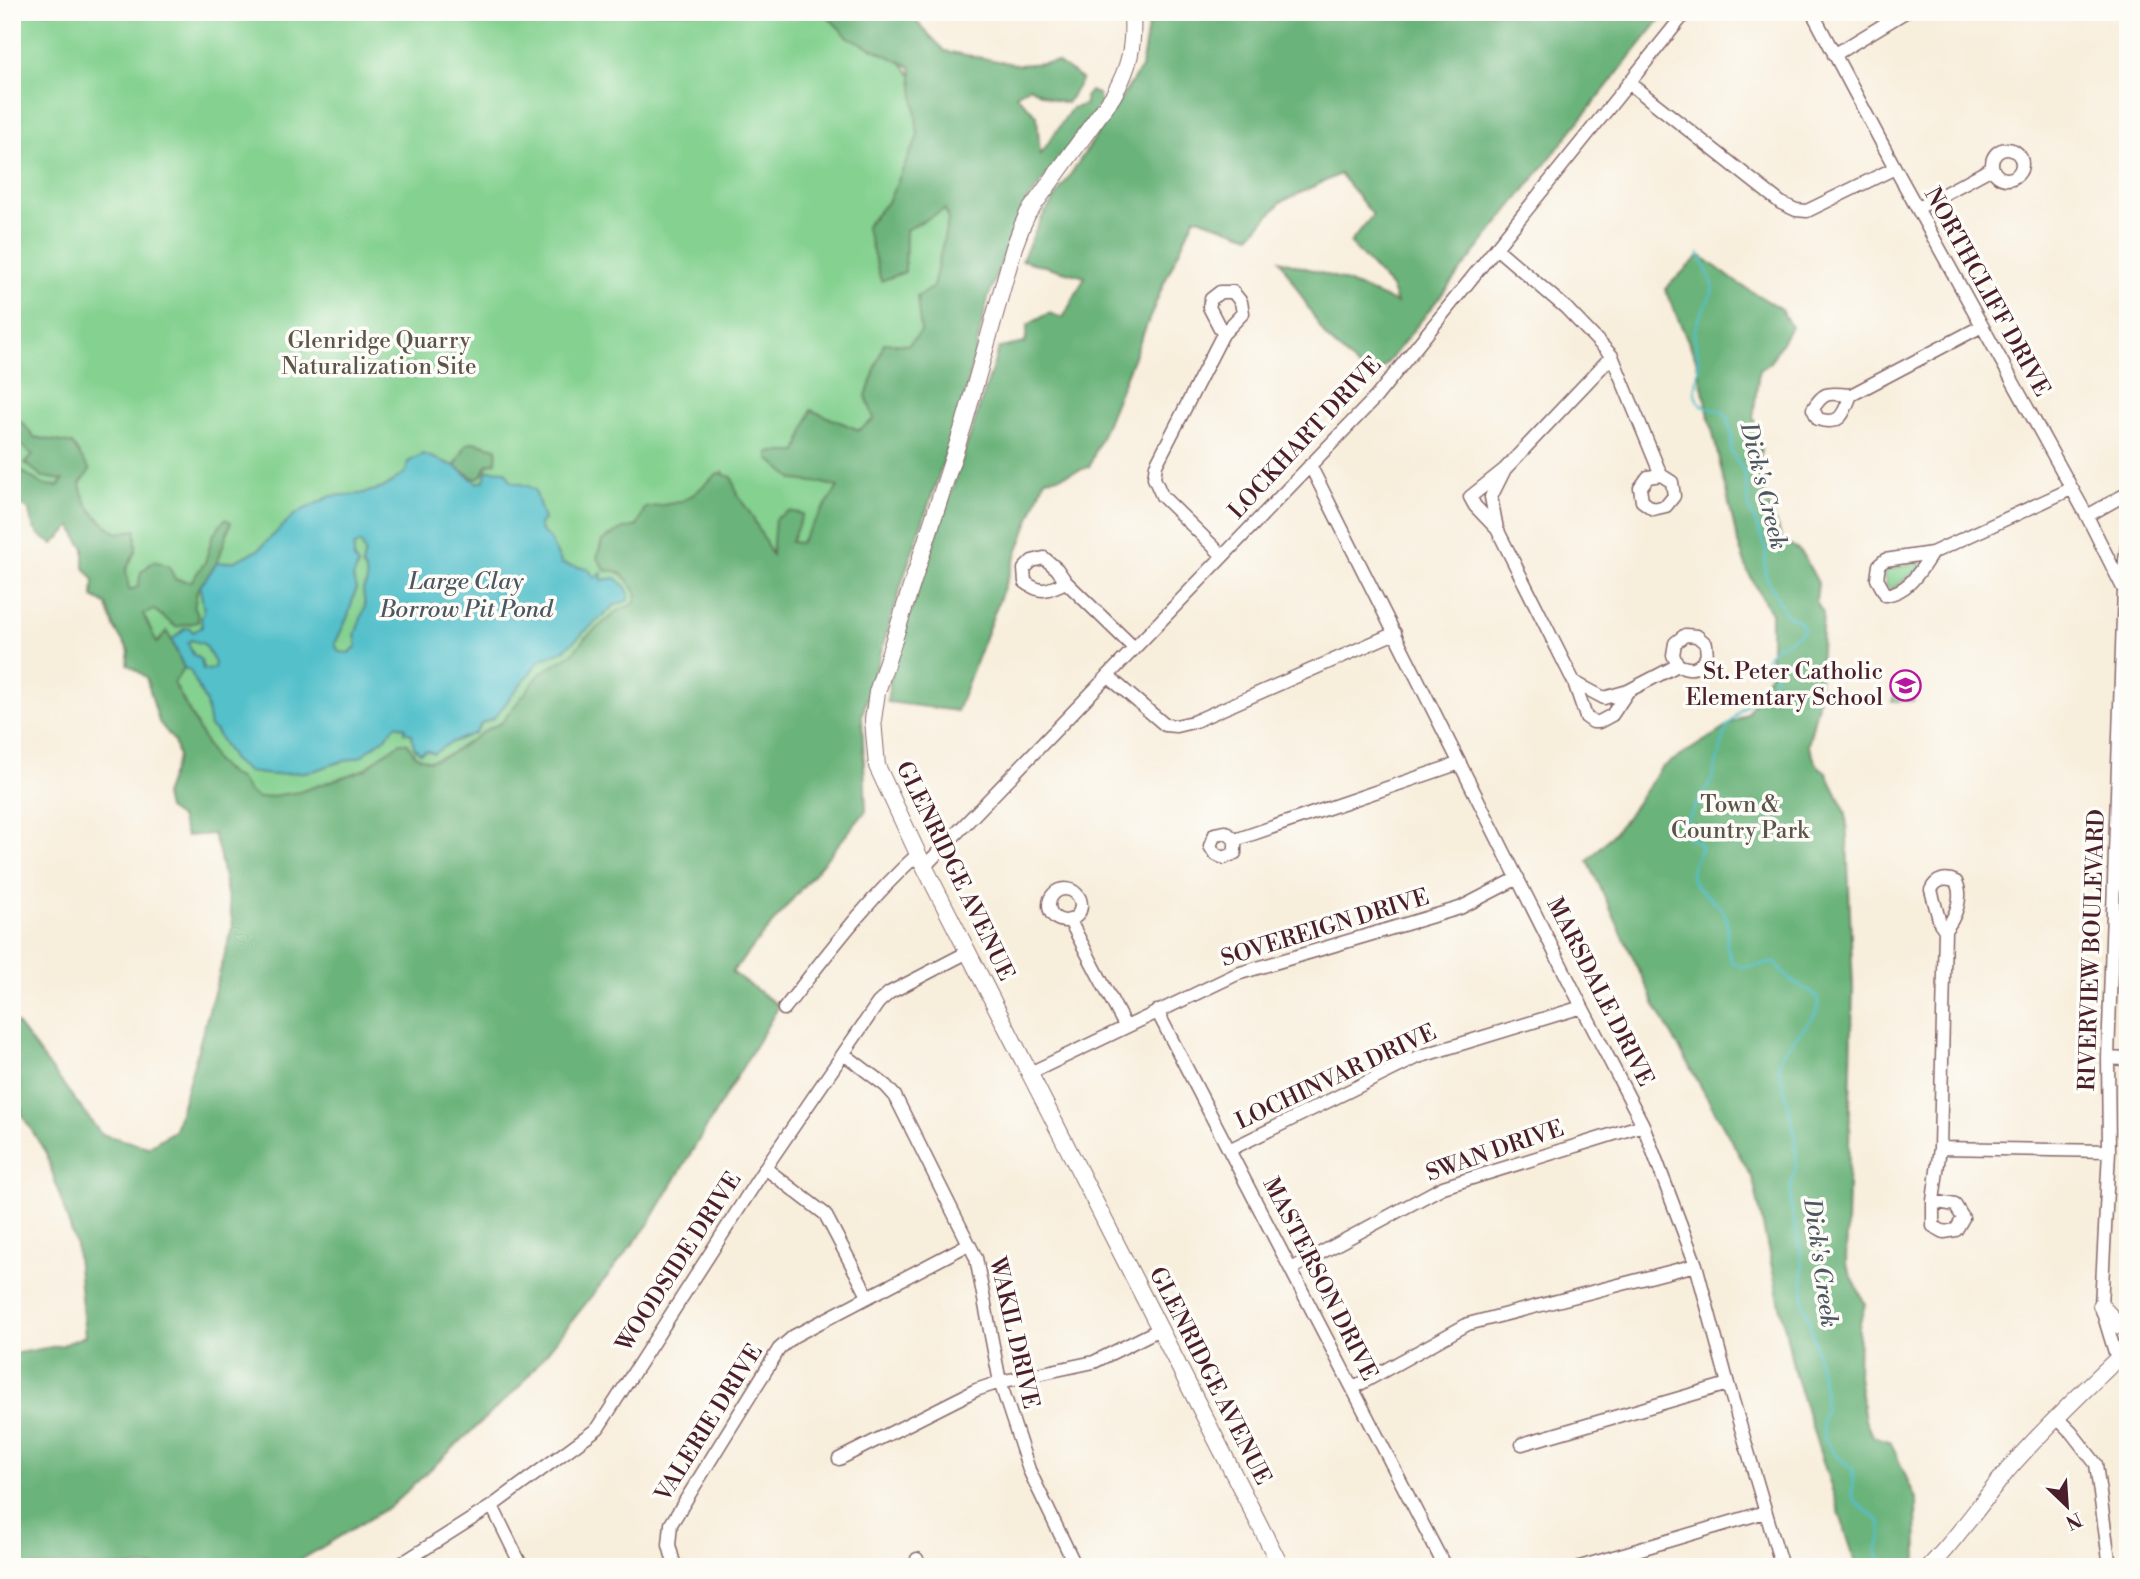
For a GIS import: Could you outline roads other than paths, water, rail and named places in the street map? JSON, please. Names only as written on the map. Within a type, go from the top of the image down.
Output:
[{"type":"main road","name":"GLENRIDGE AVENUE","points":[[1132,12],[1132,53],[1124,77],[1021,226],[964,424],[877,692],[873,720],[877,766],[921,860],[1281,1567]]},
{"type":"main road","points":[[2101,1306],[2120,1326],[2128,1327]]},
{"type":"main road","points":[[1929,1567],[1953,1542],[2008,1471],[2122,1354]]},
{"type":"street","name":"LOCKHART DRIVE","points":[[784,1009],[896,874],[921,860],[1109,677],[1222,555],[1376,397],[1686,12]]},
{"type":"street","name":"NORTHCLIFF DRIVE","points":[[1812,12],[2087,516],[2124,592]]},
{"type":"street","points":[[1834,55],[1905,12]]},
{"type":"street","points":[[1629,83],[1781,203],[1796,210],[1807,211],[1895,168]]},
{"type":"street","points":[[1918,208],[1993,168]]},
{"type":"street","points":[[1496,247],[1566,308],[1612,356],[1661,475]]},
{"type":"street","points":[[1851,396],[1982,326]]},
{"type":"street","points":[[1222,555],[1162,496],[1154,478],[1156,465],[1223,334]]},
{"type":"street","points":[[1497,529],[1470,497],[1505,469],[1612,356]]},
{"type":"street","name":"MARSDALE DRIVE","points":[[1310,465],[1643,1125],[1696,1265],[1782,1567]]},
{"type":"street","points":[[1505,469],[1491,497],[1497,529],[1574,682],[1586,717],[1593,722],[1599,722],[1612,715],[1628,691]]},
{"type":"street","points":[[1932,553],[2071,489]]},
{"type":"street","points":[[2087,516],[2128,493]]},
{"type":"street","name":"RIVERVIEW BOULEVARD","points":[[2122,1354],[2101,1306],[2109,1151],[2108,1058],[2128,540]]},
{"type":"street","points":[[1066,582],[1134,648]]},
{"type":"street","points":[[1109,677],[1165,725],[1176,726],[1193,722],[1395,633]]},
{"type":"street","points":[[1574,682],[1604,698],[1628,691],[1678,665]]},
{"type":"street","points":[[1235,840],[1460,763]]},
{"type":"street","name":"SOVEREIGN DRIVE","points":[[1030,1073],[1237,974],[1460,908],[1518,878]]},
{"type":"street","points":[[1070,922],[1125,1026]]},
{"type":"street","points":[[1933,1201],[1940,1148],[1945,930]]},
{"type":"street","name":"WOODSIDE DRIVE","points":[[396,1567],[492,1506],[598,1428],[765,1168],[878,1003],[889,993],[968,953]]},
{"type":"street","name":"LOCHINVAR DRIVE","points":[[1229,1150],[1419,1057],[1582,1007]]},
{"type":"street","name":"MASTERSON DRIVE","points":[[1157,1011],[1446,1567]]},
{"type":"street","name":"WAKIL DRIVE","points":[[844,1054],[895,1096],[970,1244],[976,1258],[1000,1382],[1029,1470],[1076,1567]]},
{"type":"street","points":[[2108,1058],[2128,1059]]},
{"type":"street","name":"SWAN DRIVE","points":[[1291,1269],[1443,1186],[1643,1125]]},
{"type":"street","points":[[1940,1148],[2109,1151]]},
{"type":"street","points":[[765,1168],[825,1214],[868,1296]]},
{"type":"street","name":"VALERIE DRIVE","points":[[676,1567],[668,1545],[671,1524],[779,1349],[794,1336],[970,1244]]},
{"type":"street","points":[[1353,1388],[1468,1324],[1696,1265]]},
{"type":"street","points":[[839,1459],[976,1390],[1000,1382],[1094,1362],[1160,1329]]},
{"type":"street","points":[[1522,1444],[1728,1384]]},
{"type":"street","points":[[2057,1418],[2096,1464],[2110,1567]]},
{"type":"street","points":[[492,1506],[522,1567]]},
{"type":"street","points":[[1580,1567],[1765,1511]]},
{"type":"water","name":"Large Clay Borrow Pit Pond","points":[[423,454],[455,466],[477,483],[484,481],[487,470],[505,471],[512,482],[535,490],[544,520],[539,523],[541,531],[549,538],[562,564],[588,569],[595,578],[602,573],[601,580],[616,578],[627,590],[629,600],[615,605],[564,650],[540,660],[494,718],[482,723],[475,733],[434,753],[426,750],[420,753],[414,747],[412,734],[404,732],[405,728],[396,725],[387,736],[360,757],[313,771],[272,775],[248,772],[233,760],[215,730],[210,727],[206,703],[190,670],[184,668],[172,640],[184,629],[190,628],[193,632],[202,627],[201,618],[204,611],[200,587],[218,561],[235,561],[258,550],[293,516],[331,496],[360,494],[383,488],[406,472],[408,462]],"holes":[[[360,543],[365,553],[362,565],[367,582],[363,590],[365,607],[355,635],[357,646],[349,653],[339,652],[335,644],[348,616],[356,589],[353,578],[358,565],[354,559],[354,547]],[[191,640],[204,644],[215,663],[214,668],[203,669],[201,660],[193,654],[188,643]]]},
{"type":"waterway","name":"Dick's Creek","points":[[1699,254],[1713,284],[1712,293],[1694,334],[1699,366],[1695,393],[1703,406],[1721,411],[1728,418],[1732,435],[1731,451],[1745,473],[1749,507],[1766,548],[1765,574],[1785,613],[1800,622],[1804,629],[1770,653],[1767,659],[1775,671],[1773,685],[1744,707],[1727,727],[1712,780],[1682,828],[1684,835],[1700,844],[1701,849],[1693,863],[1693,882],[1721,908],[1726,918],[1727,946],[1732,962],[1742,967],[1774,963],[1795,984],[1812,992],[1818,1001],[1814,1016],[1782,1053],[1779,1067],[1796,1139],[1791,1206],[1802,1261],[1804,1305],[1824,1389],[1824,1438],[1836,1456],[1853,1469],[1852,1495],[1855,1502],[1881,1525],[1877,1552],[1882,1567]]},
{"type":"place","name":"St. Peter Catholic Elementary School","points":[[1906,685]]},
{"type":"park label","name":"Glenridge Quarry Naturalization Site","points":[[379,354]]},
{"type":"park label","name":"Town & Country Park","points":[[1740,818]]}]
